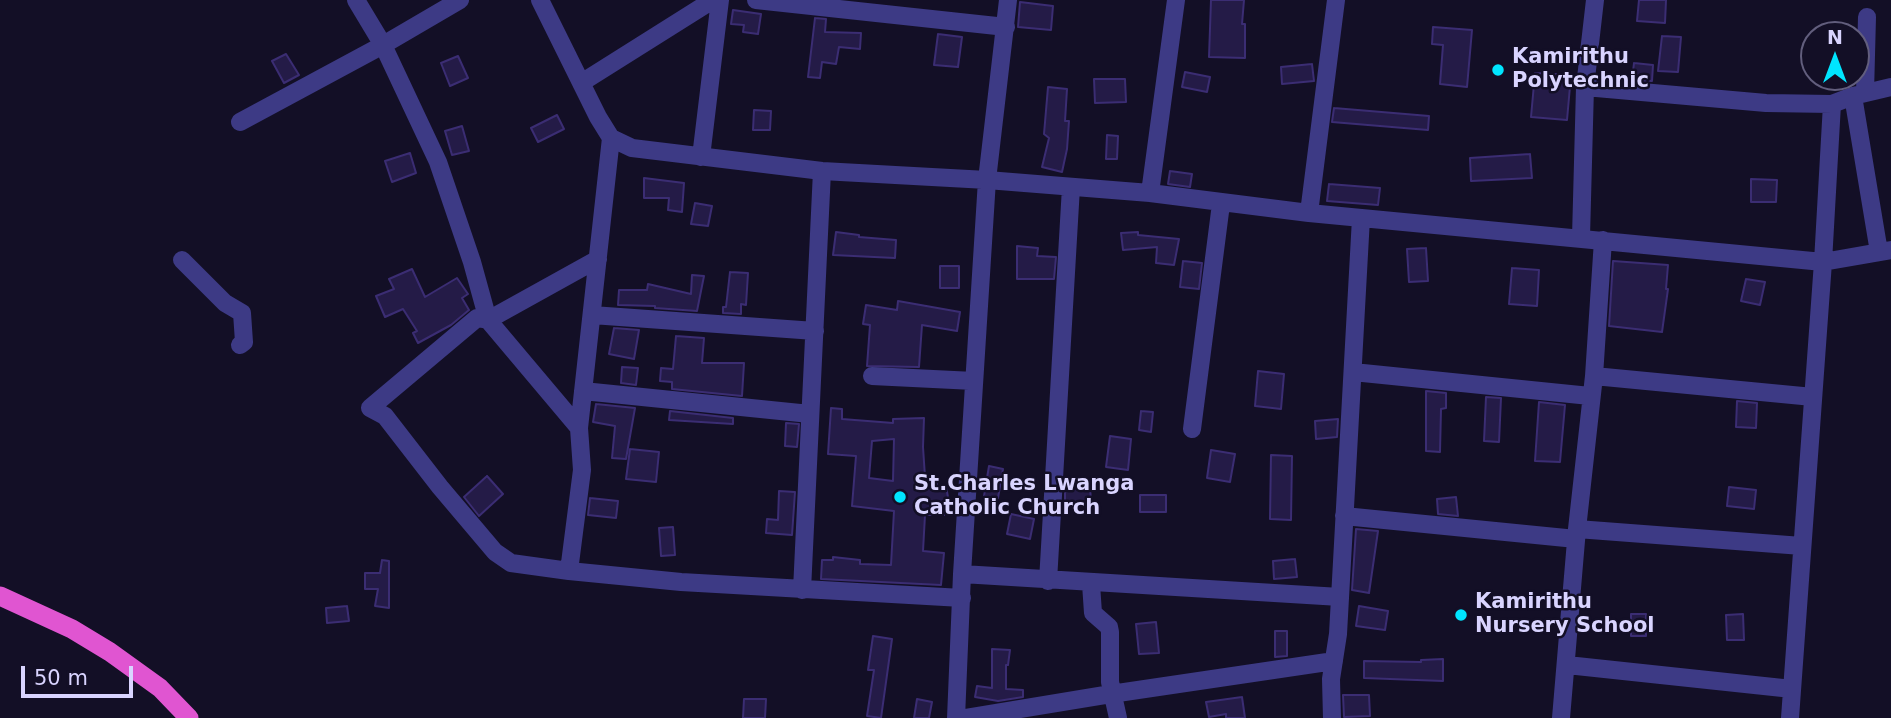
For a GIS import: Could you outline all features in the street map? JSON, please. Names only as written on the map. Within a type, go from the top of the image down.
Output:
[{"type":"highway","points":[[0,596],[72,629],[110,652],[160,688],[189,718]]},
{"type":"street","points":[[356,0],[383,45],[438,162],[472,262],[488,320],[579,428]]},
{"type":"street","points":[[240,122],[460,0]]},
{"type":"street","points":[[541,0],[598,117],[611,138],[632,148],[822,171],[1150,193],[1221,204],[1823,262],[1885,251],[1859,95],[1867,17]]},
{"type":"street","points":[[581,83],[713,0]]},
{"type":"street","points":[[701,157],[720,0]]},
{"type":"street","points":[[756,0],[1006,27]]},
{"type":"street","points":[[956,718],[962,574],[987,180],[1009,0]]},
{"type":"street","points":[[1150,193],[1176,0]]},
{"type":"street","points":[[1309,213],[1336,0]]},
{"type":"street","points":[[1581,237],[1586,87],[1595,0]]},
{"type":"street","points":[[1586,87],[1766,103],[1832,104],[1891,87]]},
{"type":"street","points":[[1790,718],[1832,104]]},
{"type":"street","points":[[569,571],[582,470],[579,428],[611,138]]},
{"type":"street","points":[[802,590],[822,171]]},
{"type":"street","points":[[1048,581],[1071,187]]},
{"type":"street","points":[[1192,429],[1221,204]]},
{"type":"street","points":[[1332,718],[1331,679],[1340,597],[1361,218]]},
{"type":"street","points":[[1561,718],[1594,376],[1603,240]]},
{"type":"street","points":[[598,259],[488,320],[477,318],[370,408],[385,416],[440,487],[503,559],[511,563],[569,571],[681,582],[962,598]]},
{"type":"street","points":[[182,260],[225,303],[242,313],[244,342],[240,345]]},
{"type":"street","points":[[592,315],[815,331]]},
{"type":"street","points":[[1353,372],[1590,396]]},
{"type":"street","points":[[872,376],[974,382]]},
{"type":"street","points":[[1594,376],[1813,397]]},
{"type":"street","points":[[583,391],[810,414]]},
{"type":"street","points":[[1344,516],[1577,534],[1802,546]]},
{"type":"street","points":[[962,574],[1340,597]]},
{"type":"street","points":[[1091,583],[1093,613],[1111,632],[1111,694],[1118,718]]},
{"type":"street","points":[[966,718],[1334,661]]},
{"type":"street","points":[[1567,665],[1792,689]]},
{"type":"building","points":[[1211,0],[1244,0],[1242,24],[1245,24],[1245,58],[1209,57]]},
{"type":"building","points":[[1639,0],[1666,0],[1665,23],[1637,21]]},
{"type":"building","points":[[1020,2],[1053,6],[1051,30],[1018,27]]},
{"type":"building","points":[[733,10],[761,14],[758,34],[743,32],[744,25],[731,24]]},
{"type":"building","points":[[815,18],[826,19],[825,32],[861,33],[860,49],[839,47],[836,64],[822,62],[820,78],[808,77]]},
{"type":"building","points":[[1433,27],[1472,30],[1467,87],[1440,84],[1443,45],[1432,44]]},
{"type":"building","points":[[938,34],[962,37],[958,67],[934,65]]},
{"type":"building","points":[[1662,36],[1681,37],[1678,72],[1658,71]]},
{"type":"building","points":[[286,54],[299,75],[284,83],[272,61]]},
{"type":"building","points":[[458,56],[468,78],[450,86],[441,63]]},
{"type":"building","points":[[1634,63],[1653,65],[1652,81],[1632,80]]},
{"type":"building","points":[[1312,64],[1314,81],[1282,84],[1281,67]]},
{"type":"building","points":[[1185,72],[1210,77],[1207,92],[1182,87]]},
{"type":"building","points":[[1535,73],[1571,75],[1567,120],[1531,117]]},
{"type":"building","points":[[1094,79],[1125,79],[1126,102],[1095,103]]},
{"type":"building","points":[[1048,87],[1067,89],[1065,121],[1069,121],[1062,172],[1042,167],[1049,138],[1044,134]]},
{"type":"building","points":[[1334,108],[1429,116],[1428,130],[1332,122]]},
{"type":"building","points":[[754,110],[771,111],[770,130],[753,130]]},
{"type":"building","points":[[557,115],[564,129],[538,142],[531,128]]},
{"type":"building","points":[[462,126],[469,151],[452,155],[445,131]]},
{"type":"building","points":[[1107,135],[1118,136],[1117,159],[1106,159]]},
{"type":"building","points":[[410,153],[416,173],[392,182],[385,161]]},
{"type":"building","points":[[1530,154],[1532,178],[1471,181],[1470,158]]},
{"type":"building","points":[[1170,171],[1192,174],[1190,187],[1168,184]]},
{"type":"building","points":[[644,178],[684,183],[682,212],[668,210],[669,198],[644,198]]},
{"type":"building","points":[[1751,179],[1777,180],[1776,202],[1751,202]]},
{"type":"building","points":[[1329,184],[1380,188],[1378,205],[1327,201]]},
{"type":"building","points":[[695,203],[712,206],[708,226],[691,224]]},
{"type":"building","points":[[836,232],[896,240],[895,258],[833,255]]},
{"type":"building","points":[[1138,232],[1138,235],[1179,239],[1174,265],[1156,263],[1157,247],[1123,250],[1121,233]]},
{"type":"building","points":[[1017,246],[1038,248],[1037,256],[1056,257],[1054,279],[1017,279]]},
{"type":"building","points":[[1426,248],[1428,281],[1409,282],[1407,249]]},
{"type":"building","points":[[1183,261],[1202,263],[1199,289],[1180,287]]},
{"type":"building","points":[[1613,261],[1668,265],[1668,289],[1662,332],[1609,326]]},
{"type":"building","points":[[940,266],[959,266],[959,288],[940,288]]},
{"type":"building","points":[[1512,268],[1539,270],[1537,306],[1509,304]]},
{"type":"building","points":[[412,269],[425,297],[457,278],[468,294],[462,298],[469,310],[451,325],[418,343],[413,333],[417,331],[403,309],[385,317],[376,296],[394,289],[389,279]]},
{"type":"building","points":[[730,272],[748,273],[746,305],[741,304],[741,314],[723,313]]},
{"type":"building","points":[[692,275],[704,276],[697,311],[618,305],[619,290],[647,290],[648,284],[691,294]]},
{"type":"building","points":[[1746,279],[1765,282],[1760,305],[1741,301]]},
{"type":"building","points":[[898,301],[960,312],[957,331],[922,325],[919,367],[867,366],[870,325],[863,324],[866,305],[897,310]]},
{"type":"building","points":[[614,328],[639,330],[634,359],[609,354]]},
{"type":"building","points":[[676,336],[704,338],[702,363],[744,363],[742,396],[672,389],[672,382],[660,381],[661,368],[673,369]]},
{"type":"building","points":[[622,367],[638,368],[636,385],[621,383]]},
{"type":"building","points":[[1258,371],[1284,374],[1281,409],[1255,406]]},
{"type":"building","points":[[1426,391],[1446,393],[1446,408],[1441,409],[1440,452],[1426,451]]},
{"type":"building","points":[[1486,397],[1501,398],[1499,442],[1484,441]]},
{"type":"building","points":[[1737,401],[1757,403],[1756,428],[1736,427]]},
{"type":"building","points":[[1539,402],[1565,405],[1560,462],[1535,461]]},
{"type":"building","points":[[596,404],[635,408],[626,459],[612,458],[615,426],[593,422]]},
{"type":"building","points":[[831,408],[842,409],[842,419],[893,423],[893,419],[924,418],[925,477],[937,477],[937,486],[946,486],[949,503],[944,515],[925,515],[923,551],[944,553],[941,585],[821,579],[822,560],[833,560],[833,557],[860,560],[860,564],[891,565],[894,511],[852,506],[856,456],[828,454]],"holes":[[[894,439],[893,481],[869,478],[872,441]]]},
{"type":"building","points":[[670,411],[733,418],[733,424],[669,420]]},
{"type":"building","points":[[1141,411],[1153,412],[1151,432],[1139,430]]},
{"type":"building","points":[[1338,419],[1337,437],[1316,439],[1315,421]]},
{"type":"building","points":[[786,423],[799,424],[797,447],[785,446]]},
{"type":"building","points":[[1110,436],[1131,439],[1128,470],[1106,467]]},
{"type":"building","points":[[630,449],[659,452],[656,482],[626,479]]},
{"type":"building","points":[[1211,450],[1235,454],[1230,482],[1207,478]]},
{"type":"building","points":[[1271,455],[1292,456],[1291,520],[1270,519]]},
{"type":"building","points":[[989,466],[1003,469],[998,498],[984,496]]},
{"type":"building","points":[[487,476],[503,494],[479,516],[464,497]]},
{"type":"building","points":[[1090,485],[1091,503],[1065,505],[1065,486]]},
{"type":"building","points":[[1729,487],[1756,490],[1754,509],[1727,506]]},
{"type":"building","points":[[779,491],[795,492],[792,535],[766,533],[767,519],[778,520]]},
{"type":"building","points":[[1140,495],[1166,495],[1166,512],[1140,512]]},
{"type":"building","points":[[1456,497],[1458,516],[1438,514],[1437,499]]},
{"type":"building","points":[[590,498],[618,501],[616,518],[588,515]]},
{"type":"building","points":[[1011,514],[1034,519],[1030,539],[1007,534]]},
{"type":"building","points":[[673,527],[675,555],[661,556],[659,528]]},
{"type":"building","points":[[1356,529],[1378,531],[1369,593],[1352,590]]},
{"type":"building","points":[[1295,559],[1297,577],[1274,579],[1273,561]]},
{"type":"building","points":[[382,560],[389,561],[389,608],[375,606],[378,589],[365,589],[365,573],[380,573]]},
{"type":"building","points":[[347,606],[349,621],[327,623],[326,608]]},
{"type":"building","points":[[1359,606],[1388,611],[1385,630],[1356,626]]},
{"type":"building","points":[[1631,614],[1646,614],[1646,636],[1631,636]]},
{"type":"building","points":[[1743,614],[1744,640],[1727,640],[1726,615]]},
{"type":"building","points":[[1156,622],[1159,653],[1139,654],[1136,624]]},
{"type":"building","points":[[1275,631],[1287,631],[1287,656],[1275,657]]},
{"type":"building","points":[[873,636],[892,639],[881,718],[867,716],[874,670],[868,670]]},
{"type":"building","points":[[992,649],[1010,650],[1006,665],[1006,689],[1023,690],[1023,697],[998,701],[975,697],[977,686],[992,688]]},
{"type":"building","points":[[1443,659],[1443,681],[1364,678],[1364,661],[1421,662]]},
{"type":"building","points":[[1343,695],[1369,695],[1370,716],[1344,717]]},
{"type":"building","points":[[1242,697],[1245,718],[1226,718],[1226,714],[1209,717],[1206,702]]},
{"type":"building","points":[[744,699],[766,699],[765,718],[743,718]]},
{"type":"building","points":[[917,699],[932,702],[929,718],[914,718]]},
{"type":"place","name":"Kamirithu Polytechnic","points":[[1498,70]]},
{"type":"place","name":"St.Charles Lwanga Catholic Church","points":[[900,497]]},
{"type":"place","name":"Kamirithu Nursery School","points":[[1461,615]]}]
